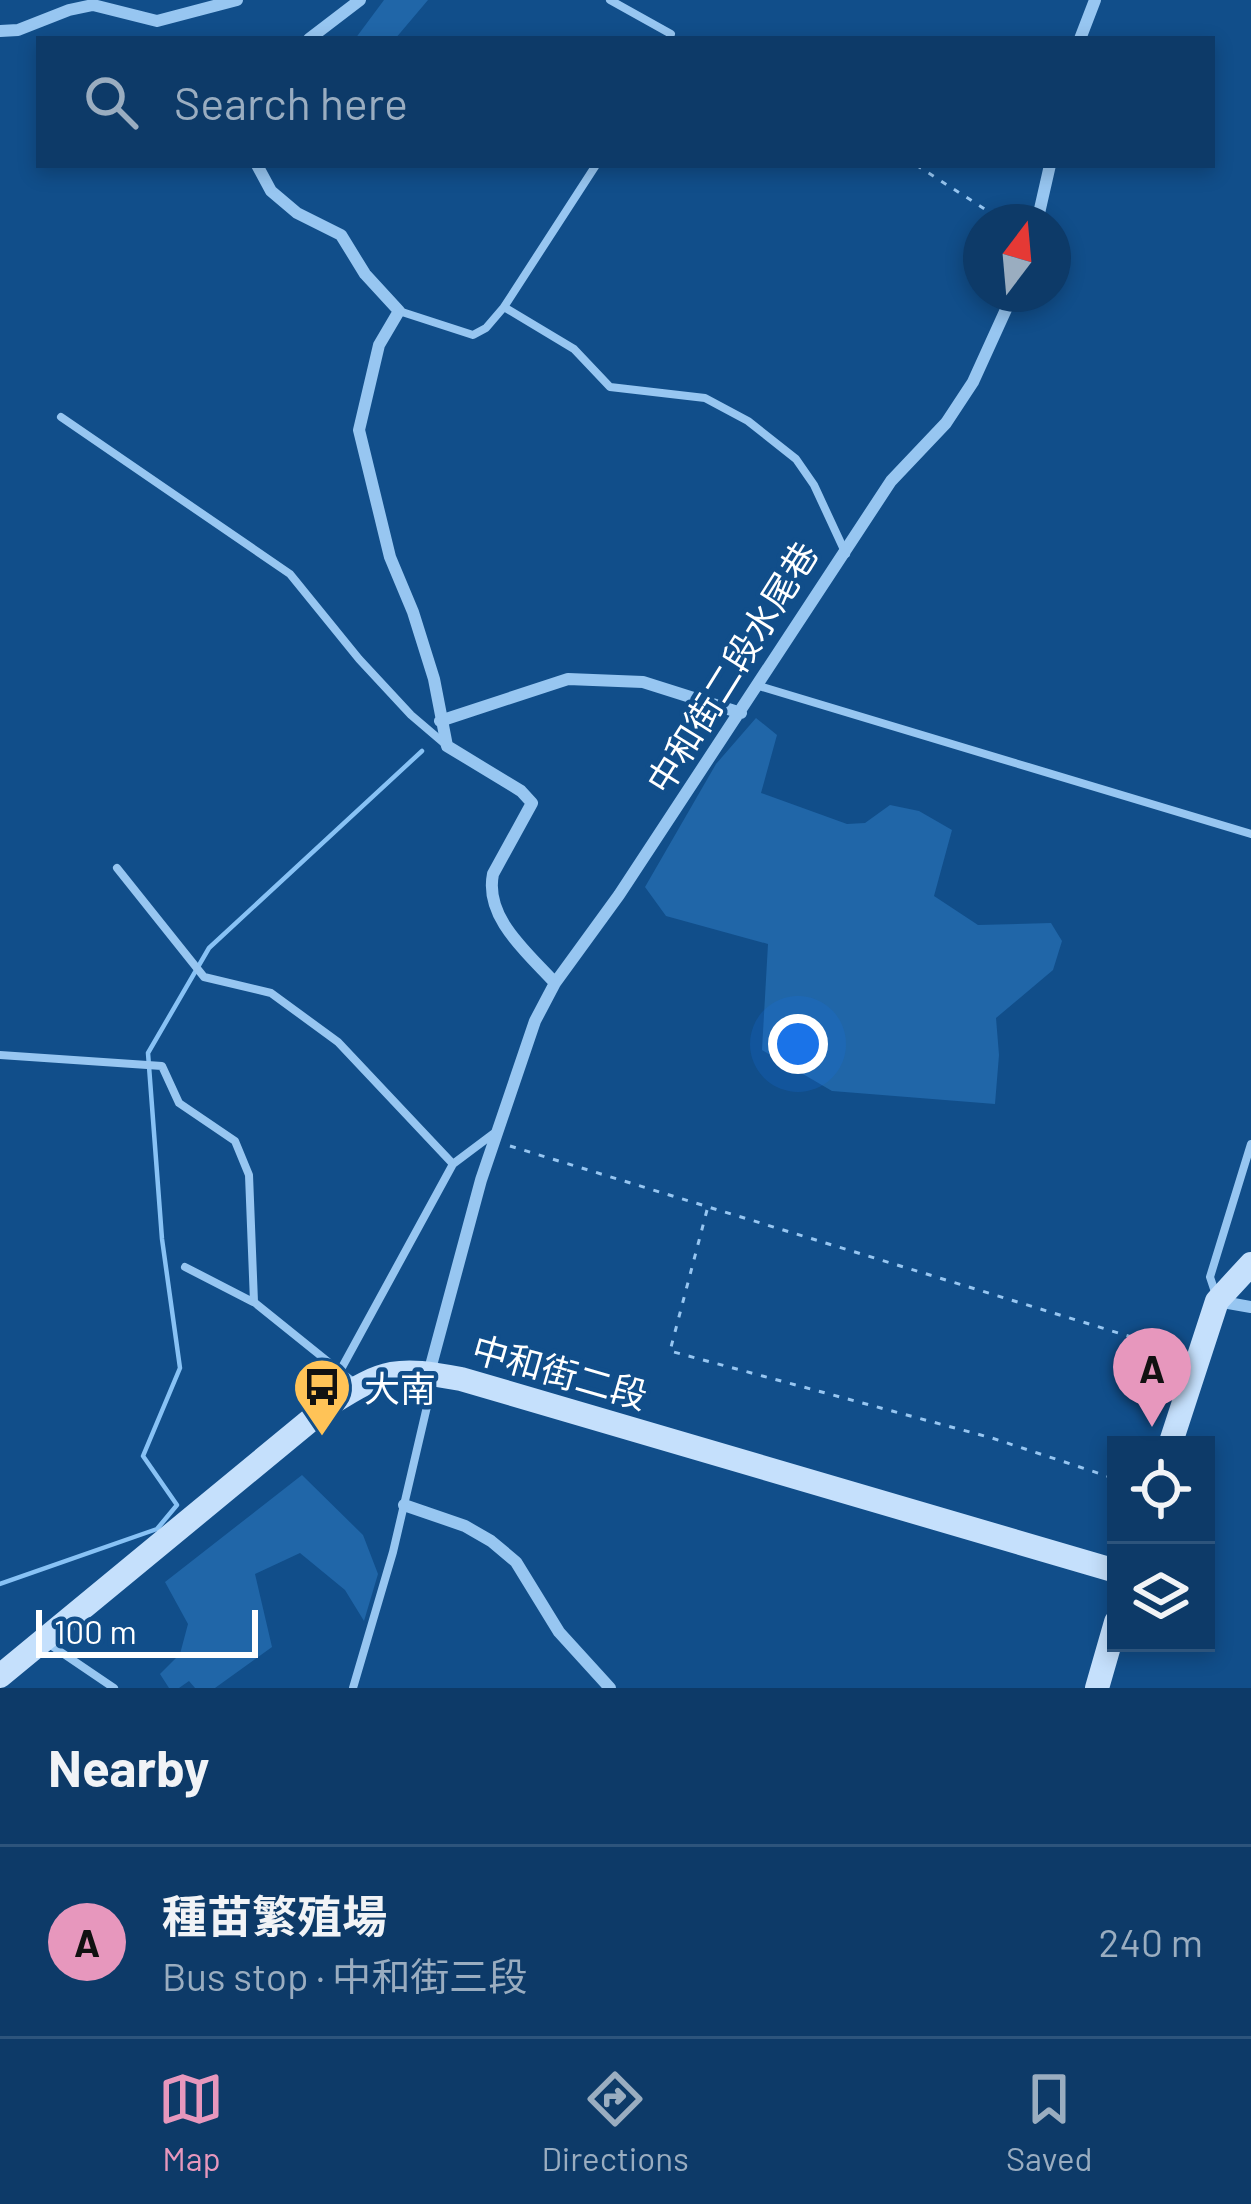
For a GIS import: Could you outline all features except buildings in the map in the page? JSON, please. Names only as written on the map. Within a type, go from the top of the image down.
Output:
[{"type":"main road","points":[[1172,1436],[1217,1300],[1251,1264]]},
{"type":"main road","name":"中和街二段","points":[[0,1676],[312,1419],[349,1379],[391,1371],[461,1379],[1107,1568]]},
{"type":"main road","points":[[1096,1688],[1107,1652]]},
{"type":"street","points":[[0,31],[18,30],[67,5],[93,5],[157,20],[237,0]]},
{"type":"street","points":[[312,36],[360,0]]},
{"type":"street","points":[[1081,36],[1095,0]]},
{"type":"street","points":[[259,168],[272,190],[297,213],[341,235],[365,274],[399,311],[379,345],[358,430],[390,557],[434,679],[447,746],[521,790],[532,803],[490,886],[500,920],[554,983]]},
{"type":"street","points":[[1040,204],[1049,168]]},
{"type":"street","points":[[846,555],[891,481],[946,423],[973,382],[1005,312]]},
{"type":"street","name":"中和街二段水尾巷","points":[[429,1373],[496,1136],[535,1021],[554,983],[619,895],[846,555]]},
{"type":"street","points":[[440,721],[568,679],[643,682],[741,712]]},
{"type":"street","points":[[1217,1300],[1251,1307]]},
{"type":"street","points":[[404,1505],[465,1526],[504,1551],[516,1562],[559,1632],[610,1688]]},
{"type":"lane","points":[[610,0],[670,36]]},
{"type":"lane","points":[[399,311],[473,335],[486,328],[594,168]]},
{"type":"lane","name":"中和街二段水尾巷","points":[[504,307],[574,349],[610,387],[704,398],[748,421],[796,459],[814,485],[846,555]]},
{"type":"lane","points":[[61,417],[290,574],[411,716],[447,746]]},
{"type":"lane","points":[[759,686],[1251,834]]},
{"type":"lane","points":[[117,868],[204,977],[271,993],[338,1042],[453,1164]]},
{"type":"lane","points":[[0,1055],[162,1066],[179,1103],[235,1141],[249,1175],[254,1302]]},
{"type":"lane","points":[[184,1267],[254,1302],[349,1379],[453,1164],[496,1136]]},
{"type":"lane","points":[[1217,1300],[1210,1277],[1251,1144]]},
{"type":"lane","points":[[353,1688],[404,1505],[429,1397],[429,1373]]},
{"type":"lane","points":[[43,1640],[114,1688]]},
{"type":"path","points":[[921,168],[977,204]]},
{"type":"path","points":[[496,1136],[708,1207],[1196,1356]]},
{"type":"path","points":[[708,1207],[670,1351],[992,1438],[1107,1476]]},
{"type":"shaded area","points":[[384,0],[428,0],[398,36],[357,36]]},
{"type":"shaded area","points":[[756,718],[777,735],[761,793],[847,824],[865,823],[890,805],[919,811],[952,830],[934,896],[978,925],[1051,923],[1062,941],[1053,970],[996,1018],[995,1104],[832,1091],[762,1050],[768,944],[666,916],[645,887],[716,764]]},
{"type":"shaded area","points":[[302,1475],[363,1535],[378,1574],[364,1621],[345,1590],[300,1553],[255,1574],[272,1647],[215,1688],[195,1688],[189,1681],[169,1688],[160,1674],[180,1654],[188,1624],[165,1582]]},
{"type":"waterway","points":[[0,1584],[157,1529],[177,1505],[143,1456],[180,1368],[162,1239],[148,1053],[209,948],[422,751]]},
{"type":"place","name":"種苗繁殖場","points":[[1152,1427]]},
{"type":"place","name":"大南","points":[[322,1438]]}]
